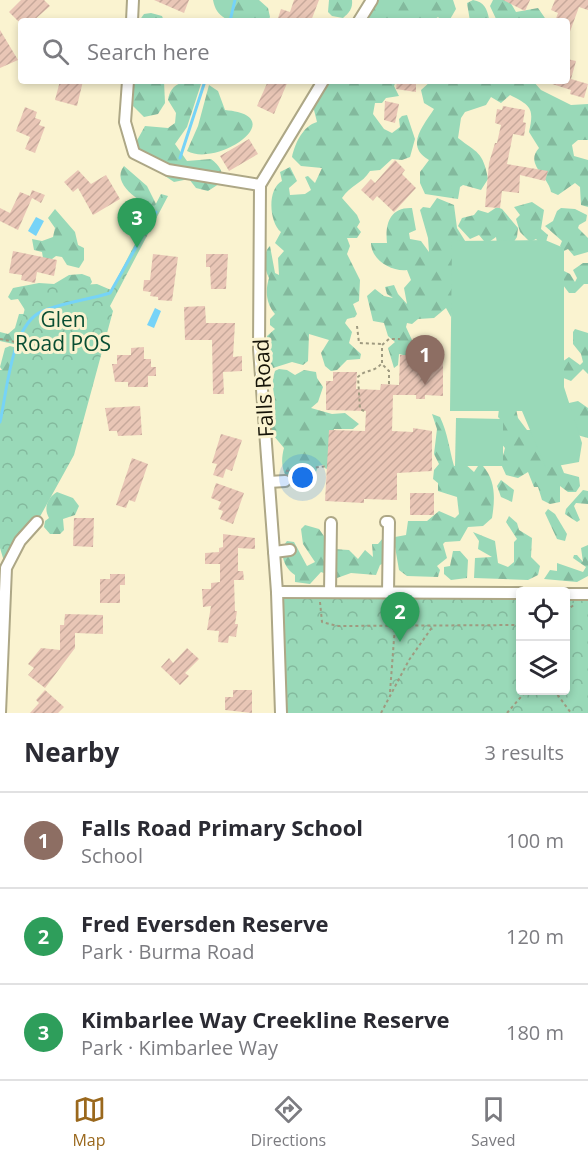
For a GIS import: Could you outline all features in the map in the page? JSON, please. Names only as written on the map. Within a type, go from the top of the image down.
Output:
[{"type":"street","points":[[132,18],[133,0]]},
{"type":"street","points":[[361,18],[372,0]]},
{"type":"street","points":[[128,84],[125,122],[134,153],[168,170],[260,185],[321,84]]},
{"type":"street","name":"Falls Road","points":[[260,185],[259,349],[277,592],[281,713]]},
{"type":"street","points":[[268,478],[285,481]]},
{"type":"street","points":[[0,713],[6,568],[20,541],[37,522]]},
{"type":"street","points":[[386,522],[389,522],[388,593]]},
{"type":"street","points":[[325,592],[331,523]]},
{"type":"street","points":[[274,552],[290,550]]},
{"type":"street","points":[[277,592],[516,593]]},
{"type":"street","points":[[570,594],[588,594]]},
{"type":"path","points":[[357,326],[359,343],[382,344],[389,339],[400,339]]},
{"type":"path","points":[[0,339],[15,342]]},
{"type":"path","points":[[382,344],[382,363],[389,371],[389,384]]},
{"type":"path","points":[[364,411],[360,409],[358,377],[363,373],[375,371],[382,363]]},
{"type":"path","points":[[268,478],[328,466]]},
{"type":"path","points":[[325,592],[320,618],[325,624],[516,625]]},
{"type":"path","points":[[390,695],[395,626]]},
{"type":"path","points":[[381,713],[433,626]]},
{"type":"path","points":[[507,713],[523,695]]},
{"type":"path","points":[[558,695],[572,713]]},
{"type":"green space","points":[[213,0],[259,0],[268,8],[270,17],[226,18],[216,9]]},
{"type":"green space","points":[[329,0],[352,0],[351,8],[343,18],[332,16],[328,12]]},
{"type":"green space","points":[[378,0],[453,0],[456,9],[451,18],[366,18]]},
{"type":"green space","points":[[473,0],[482,4],[489,18],[470,18],[467,3]]},
{"type":"green space","points":[[493,0],[509,0],[516,12],[538,8],[545,18],[496,18],[490,6]]},
{"type":"green space","points":[[151,13],[163,18],[141,18],[144,14]]},
{"type":"green space","points":[[134,84],[164,84],[165,103],[158,114],[144,117],[133,106]]},
{"type":"green space","points":[[201,84],[187,127],[175,144],[187,161],[211,159],[219,166],[222,182],[208,191],[196,188],[189,179],[174,182],[162,174],[162,159],[157,160],[137,151],[135,144],[145,126],[168,128],[175,123],[176,113],[168,100],[175,86]]},
{"type":"green space","points":[[329,84],[395,84],[399,96],[386,98],[382,103],[375,103],[373,114],[384,129],[392,133],[400,127],[399,119],[407,115],[415,139],[410,157],[402,160],[392,159],[380,170],[370,171],[342,198],[360,222],[357,227],[361,232],[357,238],[347,238],[350,246],[347,254],[360,280],[359,301],[353,304],[357,314],[347,319],[345,323],[352,332],[349,343],[361,354],[360,359],[347,360],[337,370],[331,371],[325,366],[321,353],[329,340],[309,334],[308,361],[303,365],[292,362],[273,368],[270,365],[273,353],[268,347],[267,336],[275,329],[270,325],[270,319],[275,314],[267,297],[269,278],[265,257],[270,246],[275,273],[279,275],[278,258],[284,251],[275,243],[281,232],[272,214],[272,198],[277,185],[282,181],[280,172],[290,167],[297,181],[289,188],[290,195],[305,194],[311,190],[305,177],[308,176],[315,183],[322,168],[301,166],[292,157],[300,136],[308,127],[317,122],[313,106]]},
{"type":"green space","points":[[428,84],[536,84],[541,90],[571,105],[588,104],[588,140],[578,140],[572,145],[574,156],[588,160],[588,207],[581,205],[580,187],[575,183],[558,195],[551,192],[534,160],[539,148],[529,132],[530,109],[510,95],[501,103],[491,97],[486,105],[465,112],[461,118],[458,138],[478,154],[486,170],[488,179],[481,190],[463,185],[460,187],[458,199],[425,194],[420,183],[420,172],[429,160],[418,148],[417,142],[421,128],[434,109],[424,103],[421,90]]},
{"type":"green space","points":[[209,85],[218,91],[225,110],[244,114],[252,121],[251,130],[231,147],[216,153],[200,154],[187,151],[198,126]]},
{"type":"green space","points":[[124,166],[147,186],[158,208],[153,210],[135,197],[124,185],[121,173]]},
{"type":"green space","name":"Glen Road POS","points":[[161,194],[168,196],[110,306],[113,311],[74,455],[37,522],[6,568],[0,548],[0,408],[30,288],[97,284],[111,290]]},
{"type":"green space","points":[[437,198],[454,205],[457,228],[467,244],[451,317],[446,308],[434,318],[418,319],[412,324],[407,323],[406,327],[412,340],[421,342],[423,350],[409,353],[407,356],[399,354],[398,365],[394,368],[388,348],[395,342],[388,336],[384,323],[373,321],[367,296],[375,289],[384,296],[393,298],[387,294],[385,287],[394,285],[407,304],[404,288],[411,280],[407,270],[389,267],[378,260],[371,243],[387,243],[390,218],[404,208],[412,208],[416,230],[409,233],[410,239],[421,241],[429,252],[428,238],[420,210],[423,207],[430,208]]},
{"type":"green space","points":[[532,202],[544,210],[541,229],[548,235],[546,242],[540,243],[536,239],[530,242],[520,232],[516,219],[520,215],[514,207]]},
{"type":"green space","points":[[497,207],[502,209],[518,228],[517,237],[513,243],[497,243],[496,237],[489,242],[484,241],[479,235],[470,239],[458,226],[462,218],[474,215],[478,210],[488,213]]},
{"type":"green space","points":[[561,208],[575,209],[587,215],[586,221],[578,228],[588,238],[588,252],[574,256],[568,249],[564,251],[560,246],[562,241],[545,226],[553,221],[557,211]]},
{"type":"green space","points":[[55,209],[75,232],[78,245],[84,248],[84,260],[79,268],[67,265],[62,257],[56,256],[48,262],[43,258],[42,252],[34,250],[32,239],[42,241],[53,237],[55,228],[48,218]]},
{"type":"green space","points":[[545,240],[564,248],[564,387],[582,443],[579,462],[546,468],[522,411],[450,411],[452,241]]},
{"type":"green space","points":[[583,263],[588,263],[588,284],[584,284],[575,293],[569,293],[563,285],[562,270],[570,274],[575,282],[577,278],[573,270]]},
{"type":"green space","points":[[82,274],[90,277],[92,282],[88,288],[25,310],[18,299],[11,300],[8,297],[13,288],[39,283],[54,284],[69,275]]},
{"type":"green space","points":[[19,314],[25,314],[18,345],[0,341],[0,332],[8,334],[15,328]]},
{"type":"green space","points":[[575,329],[588,333],[588,374],[583,369],[571,381],[561,377],[562,362],[569,357],[580,365],[583,362],[581,354],[573,344]]},
{"type":"green space","points":[[10,346],[17,348],[0,444],[0,370],[2,370],[0,367],[5,348]]},
{"type":"green space","points":[[287,370],[295,375],[304,370],[316,372],[323,387],[318,402],[311,408],[332,414],[345,413],[359,424],[353,429],[334,429],[331,435],[331,466],[326,469],[323,465],[318,466],[315,475],[309,469],[305,470],[309,480],[302,489],[291,482],[284,473],[282,461],[284,448],[268,429],[275,408],[274,376],[275,371]]},
{"type":"green space","points":[[578,401],[588,408],[588,438],[577,435],[569,408],[569,403]]},
{"type":"green space","points":[[499,409],[516,409],[518,418],[527,430],[532,430],[560,463],[564,473],[579,477],[580,486],[576,492],[568,492],[560,486],[560,502],[550,504],[542,500],[538,487],[534,487],[528,472],[518,478],[506,475],[501,464],[505,448],[500,442],[503,422],[498,417]]},
{"type":"green space","points":[[432,414],[440,417],[443,423],[454,466],[464,463],[474,472],[478,466],[483,466],[487,472],[494,491],[492,518],[483,526],[468,527],[460,541],[443,544],[447,558],[437,566],[440,570],[438,577],[407,576],[399,570],[394,541],[395,537],[406,535],[408,521],[427,521],[439,511],[455,518],[459,514],[457,497],[438,491],[438,483],[433,479],[434,470],[439,464],[434,454],[437,429]]},
{"type":"green space","points":[[456,418],[503,419],[503,466],[455,466]]},
{"type":"green space","points":[[501,480],[514,490],[512,502],[501,497],[497,486]]},
{"type":"green space","points":[[583,490],[588,491],[588,504],[576,503],[574,506],[580,520],[577,522],[565,514],[566,509]]},
{"type":"green space","points":[[57,492],[73,498],[79,506],[75,515],[63,519],[64,530],[60,534],[50,534],[44,527],[45,521],[49,518],[47,507],[49,500]]},
{"type":"green space","points":[[548,509],[555,514],[567,534],[565,541],[557,539],[545,513]]},
{"type":"green space","points":[[509,516],[517,523],[519,530],[532,538],[531,557],[540,566],[538,575],[528,580],[474,578],[475,558],[492,557],[478,549],[479,541],[473,532],[495,541],[498,563],[508,567],[514,562],[514,542],[517,539],[506,522]]},
{"type":"green space","points":[[305,525],[319,529],[333,549],[349,550],[358,559],[365,550],[373,557],[372,544],[378,544],[386,538],[386,562],[380,565],[376,575],[351,573],[337,578],[321,572],[310,584],[295,582],[295,575],[283,559],[283,550],[287,541],[294,542],[307,566],[315,562],[303,544],[301,529]]},
{"type":"green space","points":[[588,545],[588,576],[577,582],[544,579],[550,570],[557,571],[557,563],[583,572],[586,567],[573,558],[577,555],[583,562],[581,548]]},
{"type":"green space","points":[[453,551],[460,551],[468,560],[467,578],[451,580],[444,574],[444,567],[450,566]]},
{"type":"green space","points":[[277,592],[516,593],[516,695],[570,695],[570,594],[588,594],[588,713],[281,713]]},
{"type":"water","points":[[36,217],[44,221],[36,236],[28,231]]},
{"type":"water","points":[[155,308],[161,311],[154,328],[147,325]]},
{"type":"building","points":[[21,0],[44,0],[50,6],[36,18],[18,18],[18,21],[9,12]]},
{"type":"building","points":[[154,0],[189,0],[184,13]]},
{"type":"building","points":[[294,0],[319,0],[312,18],[278,18],[281,9],[290,12]]},
{"type":"building","points":[[503,0],[530,0],[525,11]]},
{"type":"building","points":[[555,0],[588,0],[588,10],[579,7],[570,32],[570,18],[556,18],[558,13],[551,10]]},
{"type":"building","points":[[0,30],[18,60],[0,68]]},
{"type":"building","points":[[570,60],[576,61],[571,79],[588,84],[584,98],[570,94],[571,90],[552,84],[570,84]]},
{"type":"building","points":[[59,84],[82,84],[77,106],[55,100]]},
{"type":"building","points":[[267,84],[287,84],[274,114],[257,106]]},
{"type":"building","points":[[397,84],[416,84],[416,92],[396,89]]},
{"type":"building","points":[[385,101],[399,104],[395,123],[384,120]]},
{"type":"building","points":[[503,106],[525,110],[523,122],[526,123],[524,136],[513,134],[507,164],[548,171],[545,181],[520,175],[519,193],[502,191],[500,208],[485,207],[489,163],[501,125],[495,123],[497,109],[502,110]]},
{"type":"building","points":[[25,107],[37,112],[35,118],[41,120],[39,125],[45,127],[35,153],[25,149],[30,137],[16,131]]},
{"type":"building","points":[[249,139],[258,154],[229,171],[220,156]]},
{"type":"building","points":[[395,160],[405,170],[402,174],[416,188],[394,212],[377,196],[373,201],[361,190],[371,179],[375,183]]},
{"type":"building","points":[[78,170],[91,184],[106,175],[120,199],[93,215],[78,188],[73,192],[64,182]]},
{"type":"building","points":[[32,190],[45,195],[41,203],[32,198],[18,230],[0,221],[0,208],[10,213],[20,192],[30,196]]},
{"type":"building","points":[[13,251],[57,260],[54,276],[37,272],[35,283],[21,280],[22,275],[9,273]]},
{"type":"building","points":[[153,254],[178,257],[172,301],[158,300],[158,297],[150,296],[151,292],[143,291],[144,280],[150,280]]},
{"type":"building","points":[[206,254],[228,254],[226,289],[211,289],[210,267],[206,267]]},
{"type":"building","points":[[205,306],[206,323],[235,323],[233,357],[242,356],[242,371],[223,372],[224,394],[213,394],[212,340],[185,340],[184,307]]},
{"type":"building","points":[[144,347],[144,359],[151,359],[151,367],[156,367],[156,376],[148,376],[148,387],[128,387],[128,382],[115,382],[112,364],[117,364],[117,355],[131,355],[131,348]]},
{"type":"building","points":[[415,351],[425,351],[425,355],[443,355],[443,396],[425,395],[425,399],[416,399],[416,395],[393,395],[392,431],[413,432],[413,428],[432,431],[432,471],[397,473],[397,500],[364,499],[364,503],[325,501],[329,430],[365,431],[366,411],[326,410],[326,381],[333,381],[333,372],[357,372],[356,389],[380,390],[381,384],[399,385],[400,355],[415,355]]},
{"type":"building","points":[[140,406],[142,435],[118,436],[117,431],[109,431],[105,408]]},
{"type":"building","points":[[221,434],[242,440],[232,471],[226,469],[223,478],[213,475],[217,464],[212,463]]},
{"type":"building","points":[[132,458],[148,464],[135,502],[129,500],[126,508],[116,505]]},
{"type":"building","points":[[216,483],[244,493],[233,524],[220,519],[223,511],[218,509],[221,502],[211,498]]},
{"type":"building","points":[[410,493],[434,493],[434,515],[410,515]]},
{"type":"building","points":[[74,518],[94,518],[93,547],[73,546]]},
{"type":"building","points":[[223,534],[255,538],[255,549],[238,548],[238,571],[243,571],[244,580],[234,580],[235,611],[237,611],[235,624],[238,624],[236,637],[229,636],[228,643],[218,642],[219,631],[207,630],[211,606],[203,607],[202,589],[211,589],[211,583],[220,582],[220,564],[205,564],[205,553],[219,552],[219,548],[223,547]]},
{"type":"building","points":[[110,574],[125,574],[125,585],[120,585],[120,603],[100,603],[100,579],[110,579]]},
{"type":"building","points":[[65,614],[103,615],[103,634],[75,633],[75,648],[45,688],[28,675],[34,668],[28,664],[41,648],[60,650],[60,625],[64,625]]},
{"type":"building","points":[[187,648],[199,659],[185,673],[189,676],[180,685],[161,667],[169,658],[173,663]]},
{"type":"building","points":[[45,690],[64,707],[58,713],[30,713],[39,703],[36,700]]},
{"type":"building","points":[[233,690],[252,690],[252,713],[225,710],[225,697],[233,697]]},
{"type":"waterway","points":[[231,18],[235,0]]},
{"type":"waterway","points":[[180,158],[204,84]]},
{"type":"waterway","points":[[0,422],[12,360],[24,329],[32,318],[60,305],[110,293],[156,212]]},
{"type":"place","name":"Kimbarlee Way Creekline Reserve","points":[[137,248]]},
{"type":"place","name":"Falls Road Primary School","points":[[425,385]]},
{"type":"place","name":"Fred Eversden Reserve","points":[[400,642]]}]
